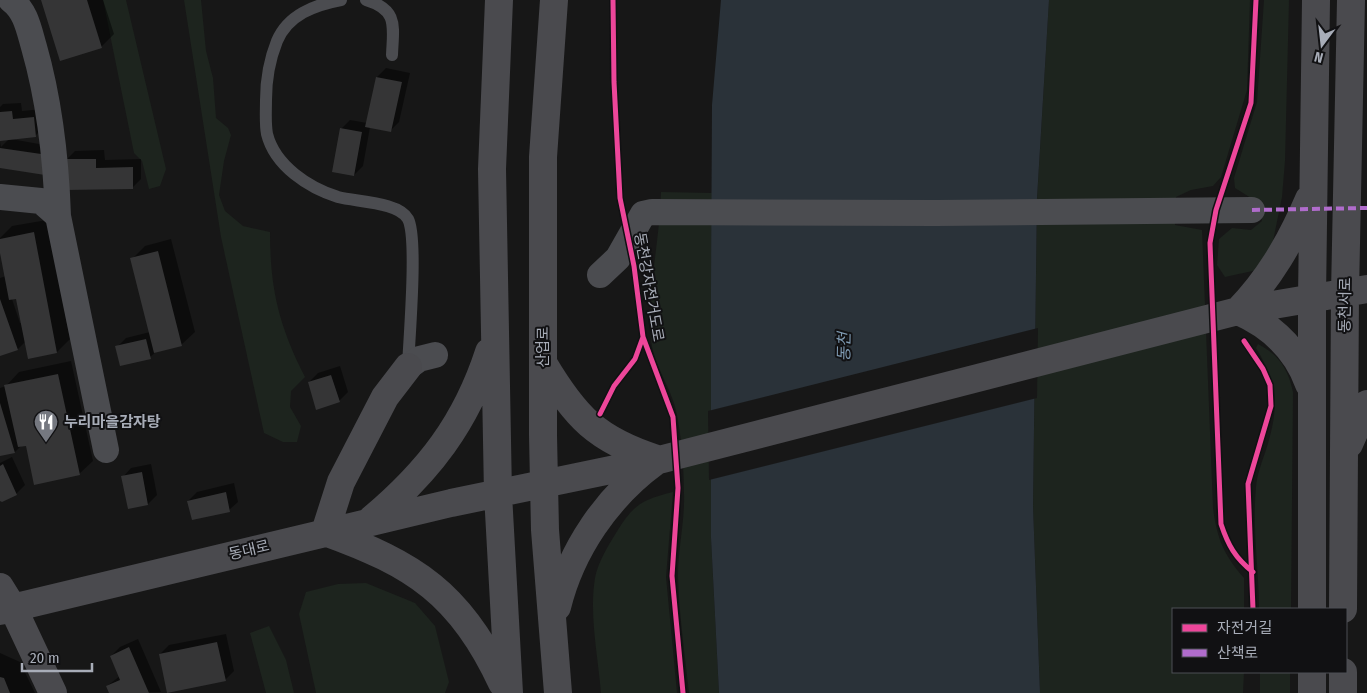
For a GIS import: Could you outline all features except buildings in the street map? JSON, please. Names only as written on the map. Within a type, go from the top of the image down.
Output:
[{"type":"street","points":[[11,0],[18,5],[26,21],[47,99],[56,166],[58,216],[106,450]]},
{"type":"street","points":[[499,0],[492,169],[498,494],[508,693]]},
{"type":"street","name":"산업로","points":[[554,0],[543,157],[543,362],[544,484],[558,693]]},
{"type":"street","points":[[1312,608],[1312,298],[1316,0]]},
{"type":"street","name":"동천서로","points":[[1343,608],[1344,457],[1356,291],[1349,112],[1351,0]]},
{"type":"street","points":[[1349,112],[1367,144]]},
{"type":"street","points":[[1312,392],[1303,365],[1282,340],[1259,320],[1238,311],[1259,289],[1282,256],[1314,189]]},
{"type":"street","points":[[0,197],[41,201],[58,216]]},
{"type":"street","points":[[600,275],[618,258],[643,214],[652,212],[936,213],[1252,210]]},
{"type":"street","name":"동대로","points":[[4,602],[659,460],[1238,311],[1356,291]]},
{"type":"street","points":[[368,522],[425,471],[449,438],[476,388],[495,334]]},
{"type":"street","points":[[435,355],[419,359],[408,366],[385,397],[341,482],[325,532],[374,550],[413,572],[437,590],[466,618],[488,652],[508,693]]},
{"type":"street","points":[[543,362],[574,410],[606,438],[628,450],[659,460]]},
{"type":"street","points":[[1344,457],[1367,404]]},
{"type":"street","points":[[553,624],[562,588],[572,563],[587,536],[620,492],[635,476],[659,460]]},
{"type":"street","points":[[4,602],[53,693]]},
{"type":"street","points":[[1312,673],[1312,693]]},
{"type":"street","points":[[1343,673],[1343,693]]},
{"type":"lane","points":[[340,0],[323,4],[302,13],[290,22],[281,33],[268,67],[266,119],[268,134],[272,148],[308,184],[340,197],[398,209],[409,221],[412,267],[408,366]]},
{"type":"lane","points":[[366,0],[385,8],[390,14],[393,22],[392,55]]},
{"type":"shaded area","points":[[103,0],[126,0],[166,169],[160,186],[149,189],[142,161],[134,153]]},
{"type":"shaded area","points":[[184,0],[201,0],[206,51],[213,78],[216,118],[228,128],[231,135],[224,161],[219,195],[225,211],[243,226],[270,232],[274,289],[282,324],[305,377],[291,391],[290,407],[301,426],[297,442],[283,442],[264,433],[221,237]]},
{"type":"shaded area","points":[[1049,0],[1250,0],[1247,90],[1221,177],[1213,186],[1191,190],[1176,197],[1175,225],[1202,230],[1213,508],[1219,538],[1226,554],[1244,578],[1244,608],[1172,608],[1172,673],[1244,673],[1243,693],[1040,693],[1033,506],[1037,198]]},
{"type":"shaded area","points":[[1264,0],[1289,0],[1285,161],[1282,197],[1272,246],[1257,270],[1225,277],[1217,265],[1219,239],[1232,228],[1251,230],[1262,221],[1259,203],[1235,188],[1234,178],[1257,102]]},
{"type":"shaded area","points":[[661,192],[712,193],[711,538],[719,693],[689,693],[678,576],[684,503],[682,448],[674,403],[657,364],[651,339],[652,283]]},
{"type":"shaded area","points":[[1258,344],[1277,358],[1288,376],[1293,392],[1291,608],[1259,608],[1255,517],[1256,487],[1273,422],[1275,398],[1269,374],[1256,348]]},
{"type":"shaded area","points":[[673,492],[666,577],[677,693],[601,693],[593,606],[593,592],[598,566],[616,533],[634,509],[646,501]]},
{"type":"shaded area","points":[[366,583],[415,603],[435,626],[449,682],[445,693],[316,693],[299,614],[306,592],[338,584]]},
{"type":"shaded area","points":[[269,626],[286,660],[294,693],[266,693],[250,633]]},
{"type":"shaded area","points":[[1260,673],[1290,673],[1290,693],[1260,693]]},
{"type":"water","name":"동천","points":[[721,0],[1049,0],[1037,198],[1033,506],[1040,693],[719,693],[711,538],[711,290],[712,105]]},
{"type":"pier","points":[[1038,328],[1037,398],[709,480],[708,411]]},
{"type":"marked path","points":[[1252,210],[1367,208]]},
{"type":"cycle path","name":"동천강자전거도로","points":[[613,0],[614,82],[620,198],[634,266],[643,337],[673,417],[678,488],[672,576],[683,693]]},
{"type":"cycle path","points":[[1253,572],[1241,562],[1233,551],[1221,524],[1210,243],[1216,210],[1251,103],[1256,0]]},
{"type":"cycle path","name":"동천강자전거도로","points":[[600,414],[614,386],[635,359],[643,337]]},
{"type":"cycle path","points":[[1244,341],[1263,369],[1270,385],[1271,406],[1248,484],[1253,608]]},
{"type":"place","name":"누리마을감자탕","points":[[46,443]]}]
